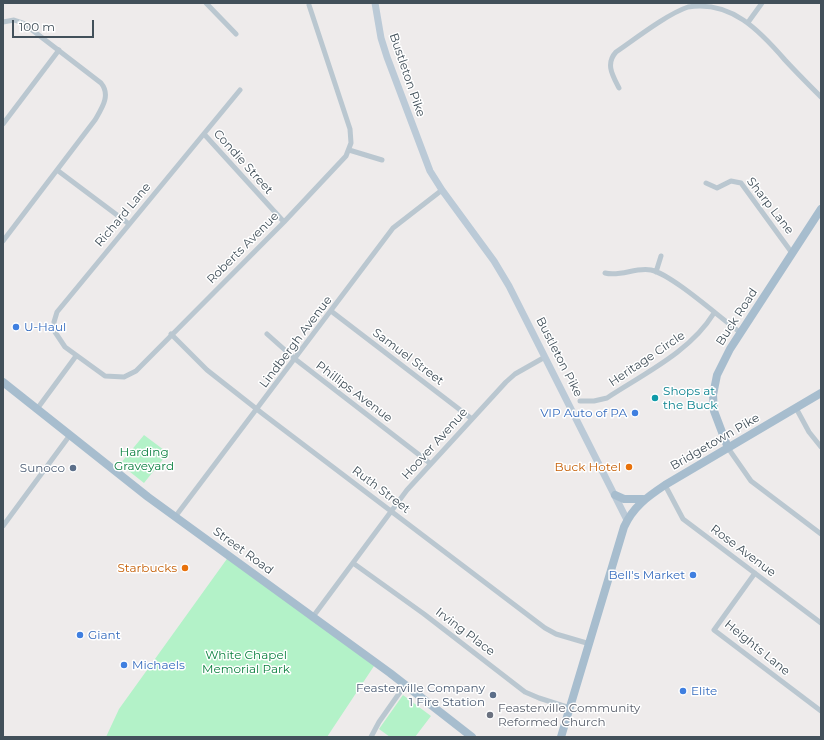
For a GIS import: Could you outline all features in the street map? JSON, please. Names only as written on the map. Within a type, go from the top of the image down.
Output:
[{"type":"main road","name":"Bustleton Pike","points":[[375,3],[386,57],[425,158],[442,190],[494,261],[509,286],[627,520]]},
{"type":"main road","name":"Buck Road","points":[[728,448],[715,416],[714,391],[721,365],[821,209]]},
{"type":"main road","name":"Street Road","points":[[3,382],[175,516],[405,685],[472,737]]},
{"type":"main road","name":"Bridgetown Pike","points":[[627,520],[635,508],[644,499],[665,485],[821,393]]},
{"type":"main road","points":[[615,495],[624,499],[644,499]]},
{"type":"main road","points":[[561,737],[627,520]]},
{"type":"street","points":[[206,3],[236,34]]},
{"type":"street","points":[[749,21],[762,3]]},
{"type":"street","points":[[620,88],[610,68],[612,55],[680,11],[697,5],[711,4],[728,8],[749,21],[821,97]]},
{"type":"street","name":"Roberts Avenue","points":[[76,356],[105,376],[124,377],[136,371],[344,161],[349,150],[351,137],[350,129],[308,5]]},
{"type":"street","points":[[3,22],[14,20],[23,24],[101,83],[104,87],[106,95],[96,120],[3,241]]},
{"type":"street","points":[[3,124],[59,50]]},
{"type":"street","name":"Richard Lane","points":[[76,356],[64,347],[57,338],[54,328],[55,316],[240,90]]},
{"type":"street","name":"Condie Street","points":[[204,134],[284,222]]},
{"type":"street","points":[[349,150],[382,160]]},
{"type":"street","points":[[57,170],[129,224]]},
{"type":"street","name":"Sharp Lane","points":[[706,184],[717,188],[731,181],[741,183],[792,253]]},
{"type":"street","name":"Lindbergh Avenue","points":[[175,516],[394,228],[442,190]]},
{"type":"street","points":[[656,272],[661,256]]},
{"type":"street","points":[[606,273],[623,274],[644,270],[656,272],[689,293],[741,333]]},
{"type":"street","name":"Samuel Street","points":[[331,311],[472,419]]},
{"type":"street","name":"Heritage Circle","points":[[580,401],[594,401],[607,398],[687,346],[701,333],[714,313]]},
{"type":"street","name":"Ruth Street","points":[[171,334],[207,370],[545,628],[556,634],[590,644]]},
{"type":"street","name":"Phillips Avenue","points":[[267,334],[295,359],[431,464]]},
{"type":"street","points":[[37,409],[76,356]]},
{"type":"street","name":"Hoover Avenue","points":[[312,618],[391,511],[431,464],[506,382],[520,371],[545,357]]},
{"type":"street","points":[[796,408],[809,432],[821,447]]},
{"type":"street","points":[[3,526],[70,435]]},
{"type":"street","points":[[728,448],[751,481],[821,534]]},
{"type":"street","name":"Rose Avenue","points":[[665,485],[683,519],[821,623]]},
{"type":"street","name":"Irving Place","points":[[353,563],[424,614],[525,692],[570,708]]},
{"type":"street","name":"Heights Lane","points":[[755,573],[714,630],[821,711]]},
{"type":"street","points":[[371,737],[379,722],[405,685]]},
{"type":"green space","name":"Harding Graveyard","points":[[144,435],[168,453],[144,483],[120,464]]},
{"type":"green space","name":"White Chapel Memorial Park","points":[[229,556],[376,663],[327,737],[106,737],[119,709]]},
{"type":"green space","points":[[403,695],[431,716],[415,737],[390,737],[379,729]]},
{"type":"place","name":"U-Haul","points":[[16,327]]},
{"type":"place","name":"Shops at the Buck","points":[[655,398]]},
{"type":"place","name":"VIP Auto of PA","points":[[635,413]]},
{"type":"place","name":"Buck Hotel","points":[[629,467]]},
{"type":"place","name":"Sunoco","points":[[73,468]]},
{"type":"place","name":"Starbucks","points":[[185,568]]},
{"type":"place","name":"Bell's Market","points":[[693,575]]},
{"type":"place","name":"Giant","points":[[80,635]]},
{"type":"place","name":"Michaels","points":[[124,665]]},
{"type":"place","name":"Elite","points":[[683,691]]},
{"type":"place","name":"Feasterville Company 1 Fire Station","points":[[493,695]]},
{"type":"place","name":"Feasterville Community Reformed Church","points":[[490,715]]}]
